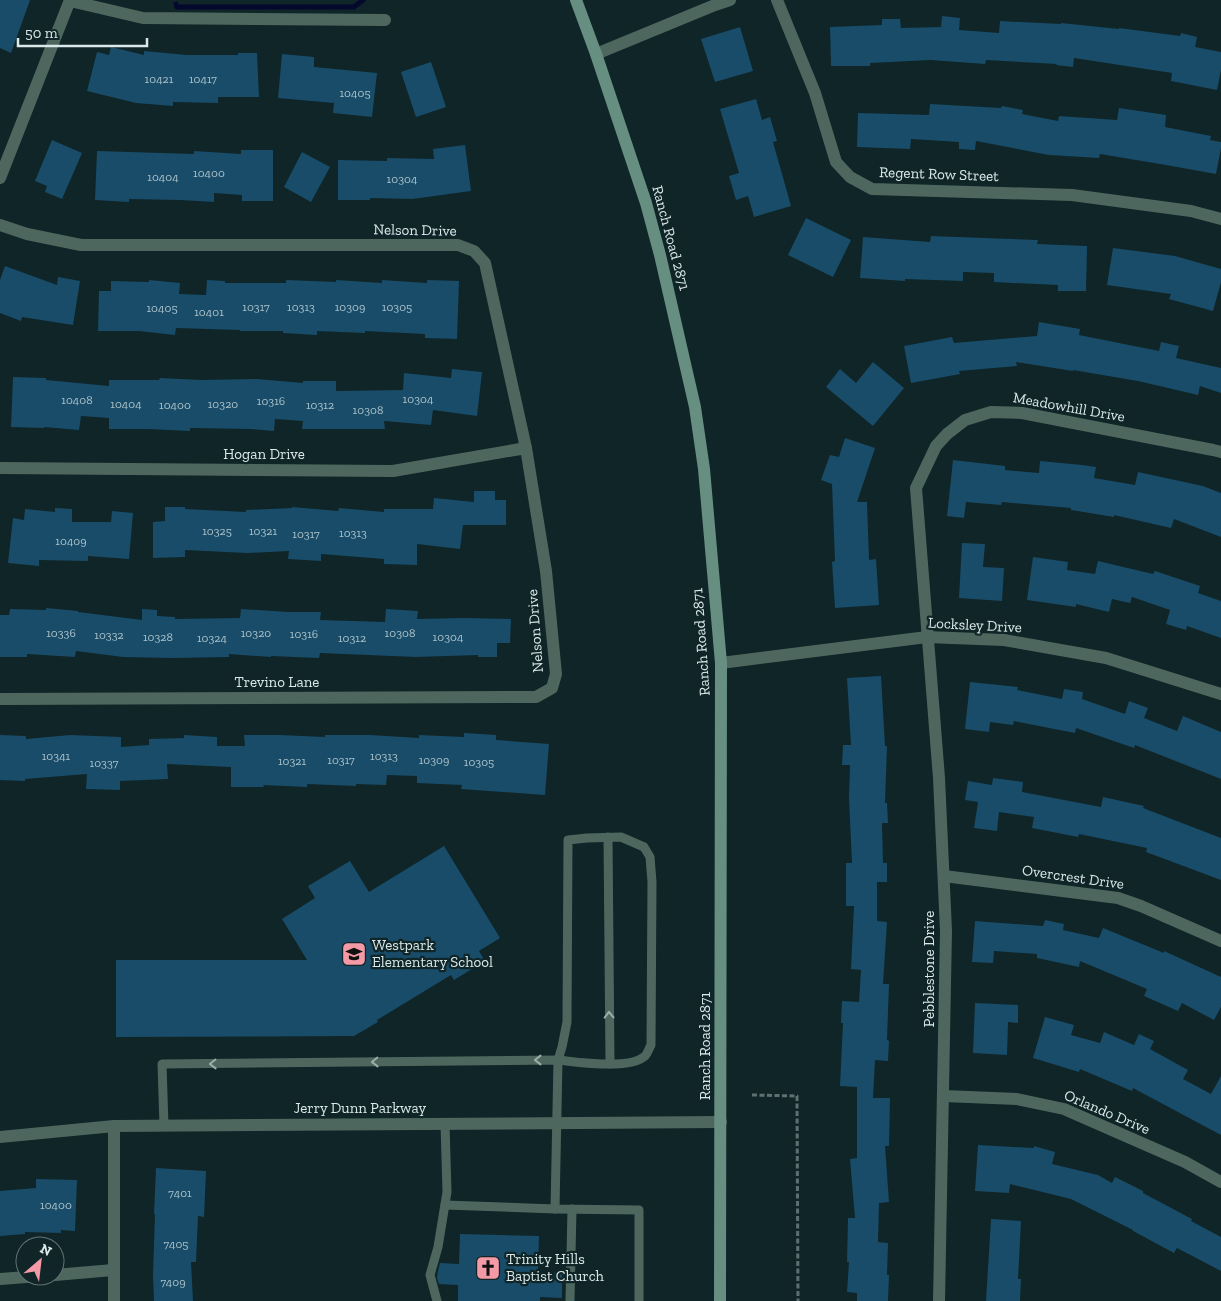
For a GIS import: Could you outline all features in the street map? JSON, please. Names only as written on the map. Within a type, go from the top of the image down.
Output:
[{"type":"main road","name":"Ranch Road 2871","points":[[576,0],[646,202],[660,254],[695,407],[704,469],[721,663],[720,1301]]},
{"type":"street","points":[[596,54],[730,0]]},
{"type":"street","name":"Regent Row Street","points":[[777,0],[815,93],[836,162],[850,177],[872,188],[1072,195],[1191,211],[1221,219]]},
{"type":"street","points":[[0,178],[70,1],[143,18],[385,20]]},
{"type":"street","name":"Nelson Drive","points":[[0,224],[27,234],[81,245],[458,245],[474,250],[485,263],[526,448],[546,571],[556,674],[552,688]]},
{"type":"street","name":"Meadowhill Drive","points":[[927,637],[916,488],[936,446],[947,434],[965,420],[991,412],[1022,413],[1221,452]]},
{"type":"street","name":"Hogan Drive","points":[[0,468],[393,471],[526,448]]},
{"type":"street","name":"Locksley Drive","points":[[721,663],[927,637],[1004,640],[1106,658],[1221,694]]},
{"type":"street","name":"Pebblestone Drive","points":[[927,637],[939,778],[946,931],[939,1301]]},
{"type":"street","name":"Trevino Lane","points":[[0,699],[536,698],[552,688]]},
{"type":"street","name":"Overcrest Drive","points":[[944,876],[1118,898],[1221,940]]},
{"type":"street","name":"Orlando Drive","points":[[944,1096],[1017,1099],[1064,1109],[1184,1162],[1221,1182]]},
{"type":"street","name":"Jerry Dunn Parkway","points":[[0,1137],[114,1126],[721,1122]]},
{"type":"street","points":[[114,1126],[114,1301]]},
{"type":"street","points":[[65,1274],[114,1270]]},
{"type":"street","points":[[0,1279],[15,1278]]},
{"type":"lane","points":[[608,837],[610,1064]]},
{"type":"lane","points":[[164,1126],[162,1064],[558,1060],[589,1064],[628,1064],[645,1056],[651,1045],[652,882],[650,857],[644,847],[620,837],[568,840],[567,1022],[564,1042],[558,1060],[555,1209]]},
{"type":"lane","points":[[437,1301],[430,1275],[438,1247],[447,1192],[445,1124]]},
{"type":"lane","points":[[445,1205],[638,1210],[640,1301]]},
{"type":"lane","points":[[570,1301],[572,1209]]},
{"type":"path","points":[[752,1095],[797,1096],[798,1301]]},
{"type":"building","points":[[0,0],[30,0],[11,53],[0,48]]},
{"type":"building","points":[[942,16],[960,18],[959,30],[999,33],[1000,21],[1061,23],[1180,36],[1181,33],[1197,37],[1195,47],[1221,52],[1221,70],[1217,90],[1171,81],[1172,73],[1074,58],[1073,67],[1057,64],[986,60],[985,64],[931,60],[870,63],[870,66],[831,66],[830,27],[882,25],[882,19],[900,19],[901,28],[941,27]]},
{"type":"building","points":[[740,27],[753,71],[715,82],[701,39]]},
{"type":"building","points":[[111,47],[144,55],[144,51],[187,55],[257,53],[259,97],[218,97],[218,103],[173,102],[173,106],[136,103],[87,91],[97,52],[109,55]]},
{"type":"building","points":[[282,54],[314,57],[314,67],[377,73],[372,117],[333,113],[334,103],[278,98]]},
{"type":"building","points":[[431,62],[446,107],[416,117],[401,72]]},
{"type":"building","points":[[756,99],[762,120],[770,117],[777,141],[773,142],[791,206],[754,217],[748,196],[736,200],[729,176],[739,173],[720,109]]},
{"type":"building","points":[[930,104],[1001,108],[1002,106],[1023,110],[1022,114],[1058,121],[1059,116],[1117,120],[1119,108],[1166,115],[1165,127],[1211,136],[1210,140],[1221,142],[1216,174],[1100,154],[1099,158],[1049,155],[976,141],[975,150],[959,149],[959,142],[911,139],[910,149],[857,147],[858,113],[929,115]]},
{"type":"building","points":[[52,140],[82,153],[62,199],[45,192],[47,186],[35,181]]},
{"type":"building","points":[[465,145],[471,191],[412,199],[370,198],[370,200],[338,200],[338,160],[387,161],[387,158],[434,159],[433,149]]},
{"type":"building","points":[[241,150],[273,150],[273,201],[242,201],[242,195],[214,193],[214,202],[129,199],[129,202],[95,200],[97,151],[194,154],[194,151],[241,154]]},
{"type":"building","points":[[302,152],[330,167],[311,202],[284,187]]},
{"type":"building","points":[[806,218],[851,240],[833,277],[788,255]]},
{"type":"building","points":[[931,236],[1038,240],[1037,244],[1087,246],[1086,291],[1058,291],[1058,285],[994,282],[994,273],[963,272],[963,281],[905,279],[905,281],[860,278],[863,237],[930,242]]},
{"type":"building","points":[[1113,248],[1175,256],[1221,269],[1221,282],[1213,311],[1169,299],[1171,294],[1107,285]]},
{"type":"building","points":[[5,266],[57,285],[58,277],[80,281],[73,325],[22,317],[21,321],[0,313],[0,280]]},
{"type":"building","points":[[149,280],[180,283],[179,294],[206,295],[207,280],[225,281],[225,283],[286,283],[286,280],[336,282],[336,280],[382,283],[382,280],[427,283],[427,280],[459,281],[457,339],[425,338],[425,334],[365,331],[365,333],[317,331],[317,335],[283,333],[283,331],[176,328],[175,335],[139,331],[98,331],[99,291],[111,291],[111,281],[149,282]]},
{"type":"building","points":[[1039,322],[1080,329],[1079,335],[1159,351],[1161,342],[1179,346],[1176,358],[1221,368],[1221,393],[1200,386],[1198,395],[1138,381],[1016,362],[1017,366],[959,371],[960,374],[911,383],[904,346],[952,337],[954,343],[1037,336]]},
{"type":"building","points":[[873,362],[904,388],[873,426],[826,387],[840,369],[856,383]]},
{"type":"building","points":[[452,369],[482,372],[477,416],[433,410],[431,425],[384,421],[385,429],[302,429],[303,421],[275,419],[274,431],[190,428],[190,431],[109,429],[109,418],[81,416],[79,430],[11,427],[13,377],[46,378],[46,380],[109,386],[109,380],[159,380],[160,378],[201,380],[257,379],[303,383],[303,381],[336,381],[336,391],[403,390],[404,373],[451,378]]},
{"type":"building","points":[[845,438],[875,448],[857,502],[867,502],[869,560],[876,559],[879,605],[835,608],[832,562],[835,561],[832,484],[821,480],[830,455],[839,457]]},
{"type":"building","points":[[953,460],[1005,466],[1005,470],[1039,473],[1040,461],[1082,465],[1096,467],[1094,478],[1135,485],[1138,472],[1203,486],[1221,493],[1221,537],[1174,519],[1171,528],[1114,515],[1114,517],[1071,510],[1071,508],[1002,502],[1001,505],[966,502],[964,518],[947,516]]},
{"type":"building","points":[[474,491],[495,491],[495,500],[506,500],[506,525],[463,525],[460,549],[417,544],[417,565],[384,564],[384,559],[321,554],[321,561],[288,559],[289,551],[247,553],[185,550],[185,557],[153,558],[153,522],[165,521],[165,507],[246,512],[246,510],[292,507],[338,511],[339,508],[384,512],[384,509],[433,509],[434,498],[474,502]]},
{"type":"building","points":[[55,508],[72,509],[72,522],[111,522],[112,511],[133,513],[129,559],[88,556],[88,561],[39,560],[39,566],[8,563],[13,518],[24,520],[25,509],[55,512]]},
{"type":"building","points":[[962,543],[985,544],[983,567],[1004,568],[1002,601],[959,598]]},
{"type":"building","points":[[1033,557],[1068,562],[1067,570],[1095,574],[1098,561],[1153,574],[1155,571],[1200,586],[1198,593],[1221,601],[1221,638],[1187,626],[1186,630],[1166,624],[1170,610],[1132,597],[1130,603],[1112,599],[1109,612],[1076,604],[1076,607],[1027,600]]},
{"type":"building","points":[[46,608],[142,620],[142,609],[157,610],[157,616],[175,617],[175,619],[240,618],[241,609],[321,612],[320,620],[385,622],[386,609],[418,611],[417,619],[511,619],[510,643],[497,643],[497,657],[478,657],[478,655],[416,657],[320,653],[319,658],[229,654],[229,657],[172,658],[123,657],[76,651],[75,657],[27,654],[27,657],[0,657],[0,615],[9,615],[10,609],[46,610]]},
{"type":"building","points":[[881,676],[885,746],[887,746],[885,803],[887,803],[888,823],[882,823],[883,863],[887,863],[887,882],[877,882],[877,921],[887,922],[883,984],[889,984],[887,1040],[889,1041],[888,1061],[875,1060],[873,1098],[890,1098],[889,1146],[885,1146],[889,1202],[879,1203],[878,1242],[888,1243],[887,1275],[889,1275],[888,1301],[857,1301],[857,1293],[847,1292],[849,1262],[847,1262],[848,1218],[855,1218],[850,1159],[857,1158],[857,1087],[840,1086],[843,1023],[841,1023],[842,1001],[859,1002],[861,970],[851,969],[854,906],[846,906],[846,863],[852,863],[849,798],[850,765],[842,765],[843,745],[851,745],[847,678]]},
{"type":"building","points":[[970,682],[1018,687],[1017,690],[1062,699],[1064,689],[1083,692],[1082,699],[1125,714],[1129,701],[1148,708],[1144,718],[1177,731],[1183,716],[1221,732],[1221,779],[1135,745],[1134,748],[1076,728],[1075,733],[1014,721],[1013,725],[990,722],[989,732],[965,729]]},
{"type":"building","points":[[464,733],[496,735],[496,740],[549,744],[545,795],[461,789],[462,785],[417,783],[417,776],[387,775],[386,785],[307,784],[307,787],[263,785],[264,787],[231,787],[231,767],[167,764],[168,779],[120,781],[120,790],[86,789],[87,774],[25,779],[25,781],[0,780],[0,735],[26,736],[26,739],[70,735],[121,737],[121,747],[149,745],[149,739],[184,738],[184,735],[217,737],[217,746],[245,746],[244,735],[325,737],[325,735],[370,735],[419,738],[419,735],[464,737]]},
{"type":"building","points":[[993,778],[1023,782],[1022,792],[1101,807],[1103,797],[1144,806],[1143,808],[1221,838],[1221,880],[1146,852],[1147,848],[1079,834],[1078,837],[1032,828],[1034,817],[999,812],[997,831],[974,828],[978,802],[965,800],[968,781],[992,785]]},
{"type":"building","points":[[444,846],[500,938],[479,951],[485,961],[454,980],[451,975],[354,1036],[116,1037],[116,960],[307,960],[282,919],[315,898],[308,886],[350,861],[369,892]]},
{"type":"building","points":[[1045,920],[1064,924],[1063,930],[1099,938],[1103,928],[1164,953],[1164,951],[1221,977],[1221,1007],[1214,1020],[1182,1003],[1178,1011],[1144,996],[1147,989],[1080,961],[1079,967],[1037,958],[1037,954],[994,951],[993,963],[972,962],[975,921],[1043,926]]},
{"type":"building","points":[[975,1003],[1018,1005],[1018,1023],[1008,1022],[1007,1055],[973,1053]]},
{"type":"building","points":[[1045,1017],[1074,1025],[1071,1035],[1100,1043],[1104,1032],[1134,1045],[1139,1034],[1154,1041],[1150,1049],[1188,1070],[1183,1079],[1211,1094],[1221,1076],[1221,1135],[1133,1088],[1132,1091],[1080,1069],[1079,1072],[1033,1058]]},
{"type":"building","points":[[978,1145],[1034,1148],[1034,1146],[1055,1152],[1052,1164],[1098,1175],[1112,1183],[1115,1177],[1143,1191],[1143,1193],[1221,1237],[1221,1271],[1177,1248],[1174,1253],[1071,1199],[1010,1184],[1009,1193],[975,1191]]},
{"type":"building","points":[[156,1168],[206,1171],[204,1217],[198,1216],[196,1262],[191,1262],[193,1301],[154,1301]]},
{"type":"building","points":[[36,1179],[77,1180],[75,1231],[61,1230],[61,1233],[25,1232],[25,1234],[0,1236],[0,1191],[36,1188]]},
{"type":"building","points":[[991,1219],[1021,1221],[1018,1279],[1021,1279],[1020,1301],[986,1301]]},
{"type":"building","name":"Trinity Hills Baptist Church","points":[[460,1234],[539,1236],[538,1272],[562,1273],[562,1298],[540,1297],[540,1301],[458,1301],[458,1285],[439,1284],[437,1278],[440,1263],[459,1264]]},
{"type":"waterway","points":[[176,4],[177,7],[354,7],[363,0]]},
{"type":"place","name":"Westpark Elementary School","points":[[354,954]]},
{"type":"place","name":"Trinity Hills Baptist Church","points":[[488,1268]]}]
